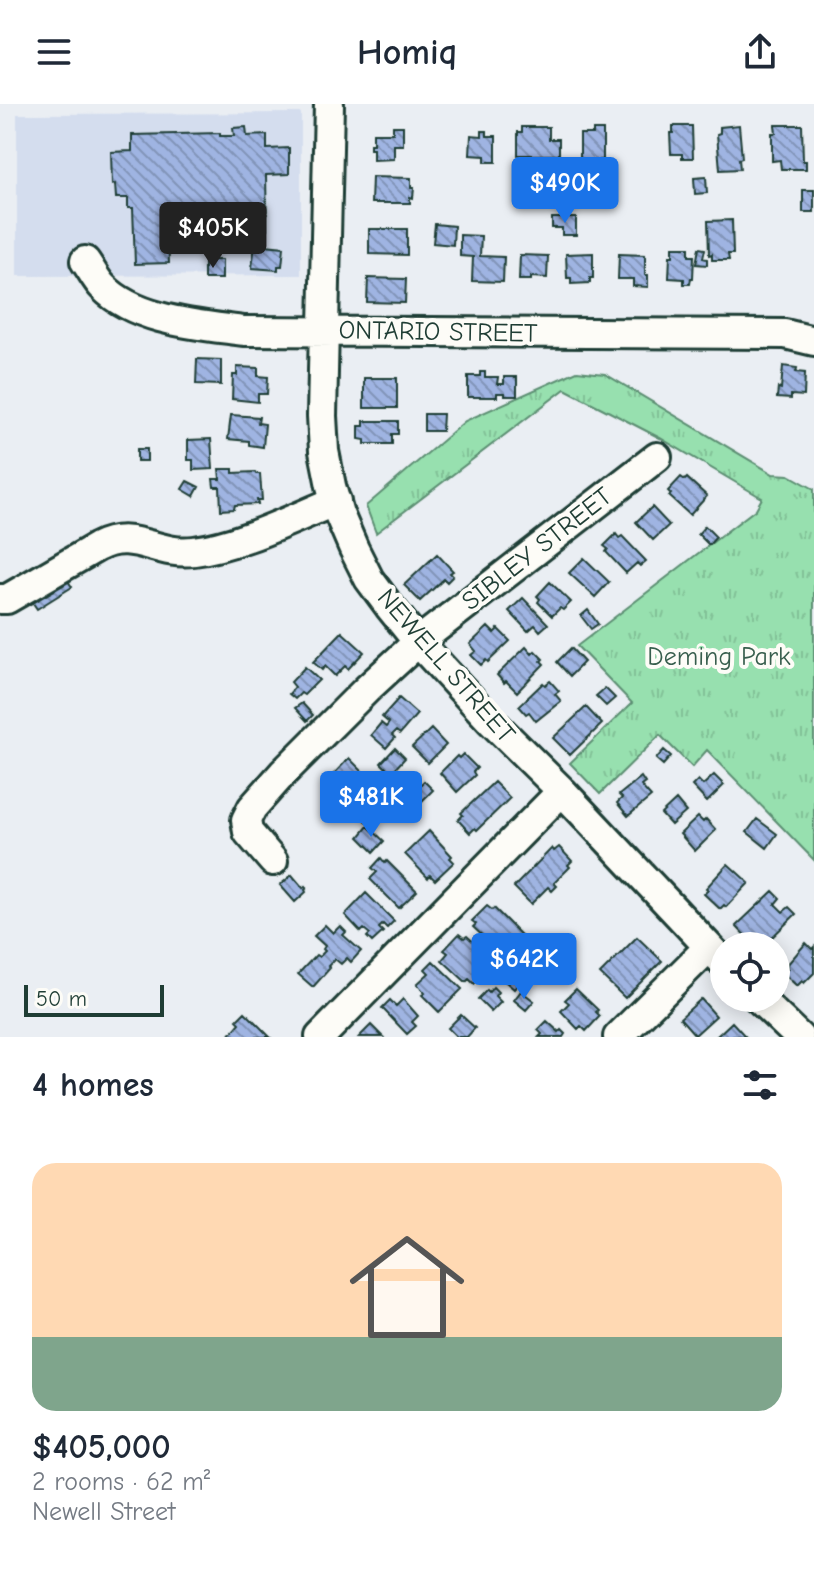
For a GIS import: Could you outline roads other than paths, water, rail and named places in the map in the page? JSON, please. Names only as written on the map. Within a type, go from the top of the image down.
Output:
[{"type":"street","name":"NEWELL STREET","points":[[329,104],[323,330],[324,451],[336,501],[354,549],[369,579],[418,642],[710,949]]},
{"type":"street","name":"ONTARIO STREET","points":[[85,261],[103,287],[130,307],[182,323],[244,331],[785,334],[814,341]]},
{"type":"street","name":"SIBLEY STREET","points":[[273,861],[248,832],[246,820],[252,808],[283,773],[418,642],[657,457]]},
{"type":"street","points":[[0,599],[7,599],[112,541],[128,539],[165,550],[204,550],[336,501]]},
{"type":"street","points":[[320,1037],[562,791]]},
{"type":"street","points":[[618,1037],[710,960]]},
{"type":"street","points":[[773,1012],[799,1037]]},
{"type":"park label","name":"Deming Park","points":[[719,657]]}]
